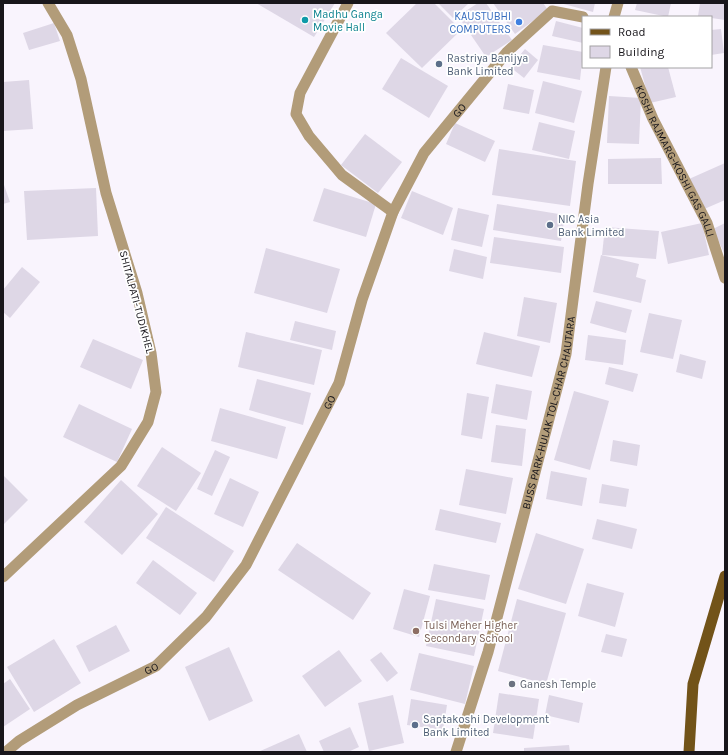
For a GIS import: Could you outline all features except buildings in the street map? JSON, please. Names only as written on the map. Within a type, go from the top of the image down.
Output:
[{"type":"main road","points":[[689,752],[693,684],[725,576]]},
{"type":"street","name":"SHITALPATI-TUDIKHEL","points":[[3,577],[121,466],[148,422],[156,392],[151,353],[137,293],[106,193],[81,79],[67,35],[48,3]]},
{"type":"street","points":[[348,3],[300,93],[296,114],[308,136],[342,175],[392,212]]},
{"type":"street","points":[[614,16],[618,3]]},
{"type":"street","name":"GO","points":[[6,752],[19,741],[77,705],[156,666],[206,617],[246,565],[339,383],[362,300],[392,212],[424,153],[507,52],[552,11],[582,17]]},
{"type":"street","name":"BUSS PARK-HULAK TOL-CHAR CHAUTARA","points":[[456,752],[488,652],[566,354],[588,184],[606,68]]},
{"type":"street","name":"KOSHI RAJMARG-KOSHI GAS GALLI","points":[[631,68],[653,119],[707,223],[725,278]]},
{"type":"place","name":"Madhu Ganga Movie Hall","points":[[305,20]]},
{"type":"place","name":"KAUSTUBHI COMPUTERS","points":[[519,22]]},
{"type":"place","name":"Rastriya Banijya Bank Limited","points":[[439,64]]},
{"type":"place","name":"NIC Asia Bank Limited","points":[[550,225]]},
{"type":"place","name":"Tulsi Meher Higher Secondary School","points":[[416,631]]},
{"type":"place","name":"Ganesh Temple","points":[[512,684]]},
{"type":"place","name":"Saptakoshi Development Bank Limited","points":[[415,725]]}]
